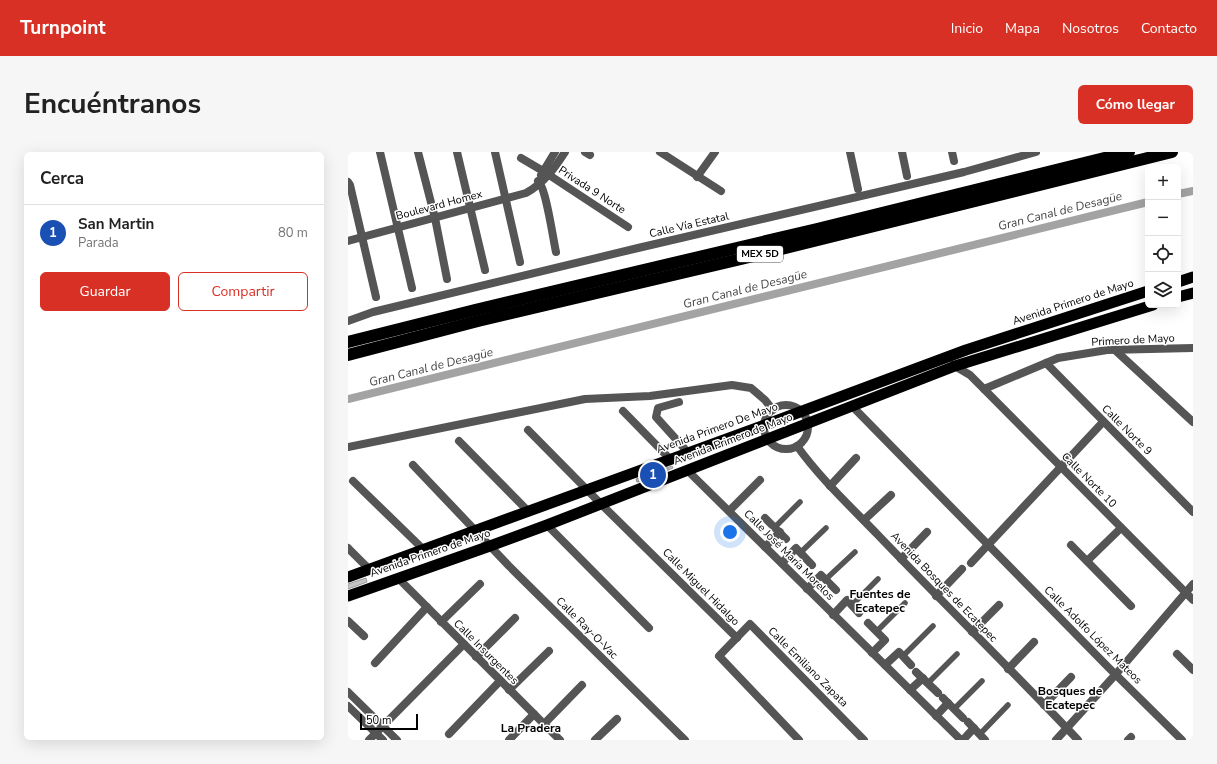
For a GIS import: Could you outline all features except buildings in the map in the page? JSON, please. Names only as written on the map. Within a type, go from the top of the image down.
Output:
[{"type":"highway","name":"MEX 5D","points":[[348,342],[490,306],[810,230],[1128,152]]},
{"type":"highway","name":"MEX 5D","points":[[348,355],[478,321],[741,259],[1172,152]]},
{"type":"highway","points":[[1181,281],[1193,277]]},
{"type":"highway","name":"Avenida Primero de Mayo","points":[[1006,338],[1145,292]]},
{"type":"highway","points":[[1181,296],[1193,293]]},
{"type":"highway","points":[[968,362],[1145,307]]},
{"type":"highway","name":"Avenida Primero De Mayo","points":[[348,577],[765,425],[948,356],[1006,338]]},
{"type":"highway","name":"Avenida Primero de Mayo","points":[[348,596],[547,525],[954,366],[968,362]]},
{"type":"street","points":[[380,152],[412,288]]},
{"type":"street","points":[[418,152],[435,218],[448,279]]},
{"type":"street","points":[[456,152],[485,270]]},
{"type":"street","points":[[496,152],[520,262]]},
{"type":"street","name":"Boulevard Homex","points":[[546,173],[555,152]]},
{"type":"street","name":"Boulevard Homex","points":[[348,240],[526,193],[534,189],[565,152]]},
{"type":"street","points":[[660,152],[720,191]]},
{"type":"street","points":[[697,177],[715,152]]},
{"type":"street","points":[[850,152],[858,189]]},
{"type":"street","points":[[902,152],[907,176]]},
{"type":"street","points":[[952,152],[954,161]]},
{"type":"street","name":"Calle Vía Estatal","points":[[348,321],[373,312],[964,172],[1036,152]]},
{"type":"street","name":"Privada 9 Norte","points":[[521,158],[628,226]]},
{"type":"street","points":[[348,182],[350,185],[376,297]]},
{"type":"street","points":[[539,182],[556,252]]},
{"type":"street","name":"Primero de Mayo","points":[[984,389],[1058,358],[1115,350],[1193,348]]},
{"type":"street","points":[[966,350],[970,375]]},
{"type":"street","points":[[1115,350],[1193,422]]},
{"type":"street","name":"Calle Norte 10","points":[[948,356],[954,366],[970,375],[1193,600]]},
{"type":"street","name":"Calle Norte 9","points":[[1046,362],[1103,422],[1193,512]]},
{"type":"street","name":"Avenida Primero De Mayo","points":[[348,447],[585,399],[650,396],[732,385],[752,388],[773,410]]},
{"type":"street","points":[[679,402],[658,408],[656,417],[684,448],[686,453]]},
{"type":"street","points":[[784,405],[796,407],[801,411],[804,414],[808,424],[807,433],[803,441],[797,446],[786,449],[776,446],[768,439],[765,425],[769,414],[773,410],[784,405]]},
{"type":"street","name":"Calle Adolfo López Mateos","points":[[852,406],[1182,740]]},
{"type":"street","points":[[623,411],[670,459]]},
{"type":"street","points":[[971,563],[1103,422]]},
{"type":"street","name":"Calle Miguel Hidalgo","points":[[528,430],[737,638],[719,656],[799,740]]},
{"type":"street","points":[[459,441],[528,511]]},
{"type":"street","name":"Avenida Bosques de Ecatepec","points":[[797,446],[830,486],[1078,740]]},
{"type":"street","points":[[830,486],[856,458]]},
{"type":"street","name":"Calle Ray-O-Vac","points":[[413,465],[509,566],[684,740]]},
{"type":"street","name":"Calle José María Morelos","points":[[687,470],[962,740]]},
{"type":"street","points":[[729,511],[760,480]]},
{"type":"street","points":[[353,481],[423,549]]},
{"type":"street","points":[[864,520],[891,495]]},
{"type":"street","points":[[765,547],[800,502]]},
{"type":"street","points":[[765,518],[786,539]]},
{"type":"street","points":[[547,525],[649,628]]},
{"type":"street","points":[[800,553],[826,528]]},
{"type":"street","points":[[1087,561],[1121,528]]},
{"type":"street","points":[[901,559],[927,532]]},
{"type":"street","points":[[1071,545],[1131,606]]},
{"type":"street","points":[[348,548],[369,569]]},
{"type":"street","points":[[782,563],[796,548],[812,564]]},
{"type":"street","points":[[826,580],[854,552]]},
{"type":"street","points":[[936,596],[962,569]]},
{"type":"street","points":[[807,589],[821,575],[836,590]]},
{"type":"street","name":"Calle Insurgentes","points":[[398,578],[560,740]]},
{"type":"street","points":[[852,605],[878,579]]},
{"type":"street","points":[[441,622],[480,584]]},
{"type":"street","points":[[1056,740],[1116,674],[1193,584]]},
{"type":"street","points":[[834,614],[847,600],[859,613]]},
{"type":"street","points":[[877,631],[905,603]]},
{"type":"street","points":[[972,632],[999,605]]},
{"type":"street","points":[[375,663],[427,607]]},
{"type":"street","points":[[476,657],[515,618]]},
{"type":"street","points":[[348,621],[364,636]]},
{"type":"street","points":[[868,623],[885,640],[872,653]]},
{"type":"street","name":"Calle Emiliano Zapata","points":[[737,638],[750,624],[864,740]]},
{"type":"street","points":[[903,656],[933,626]]},
{"type":"street","points":[[1008,668],[1034,642]]},
{"type":"street","points":[[369,740],[464,644]]},
{"type":"street","points":[[509,690],[549,650]]},
{"type":"street","points":[[885,665],[899,652],[911,665]]},
{"type":"street","points":[[910,690],[957,654]]},
{"type":"street","points":[[1177,654],[1193,670]]},
{"type":"street","points":[[916,672],[974,729]]},
{"type":"street","points":[[1044,705],[1071,677]]},
{"type":"street","points":[[449,734],[500,681]]},
{"type":"street","points":[[936,716],[946,701],[982,681]]},
{"type":"street","points":[[544,724],[582,685]]},
{"type":"street","points":[[348,692],[397,740]]},
{"type":"street","points":[[962,740],[974,729],[1008,705]]},
{"type":"street","points":[[348,706],[383,740]]},
{"type":"street","points":[[510,740],[534,714]]},
{"type":"street","points":[[595,740],[617,719]]},
{"type":"waterway","name":"Gran Canal de Desagüe","points":[[1181,193],[1193,191]]},
{"type":"waterway","name":"Gran Canal de Desagüe","points":[[348,399],[1145,203]]},
{"type":"place","name":"San Martin","points":[[653,475]]},
{"type":"district","name":"Fuentes de Ecatepec","points":[[880,601]]},
{"type":"district","name":"Bosques de Ecatepec","points":[[1070,698]]},
{"type":"district","name":"La Pradera","points":[[531,728]]}]
